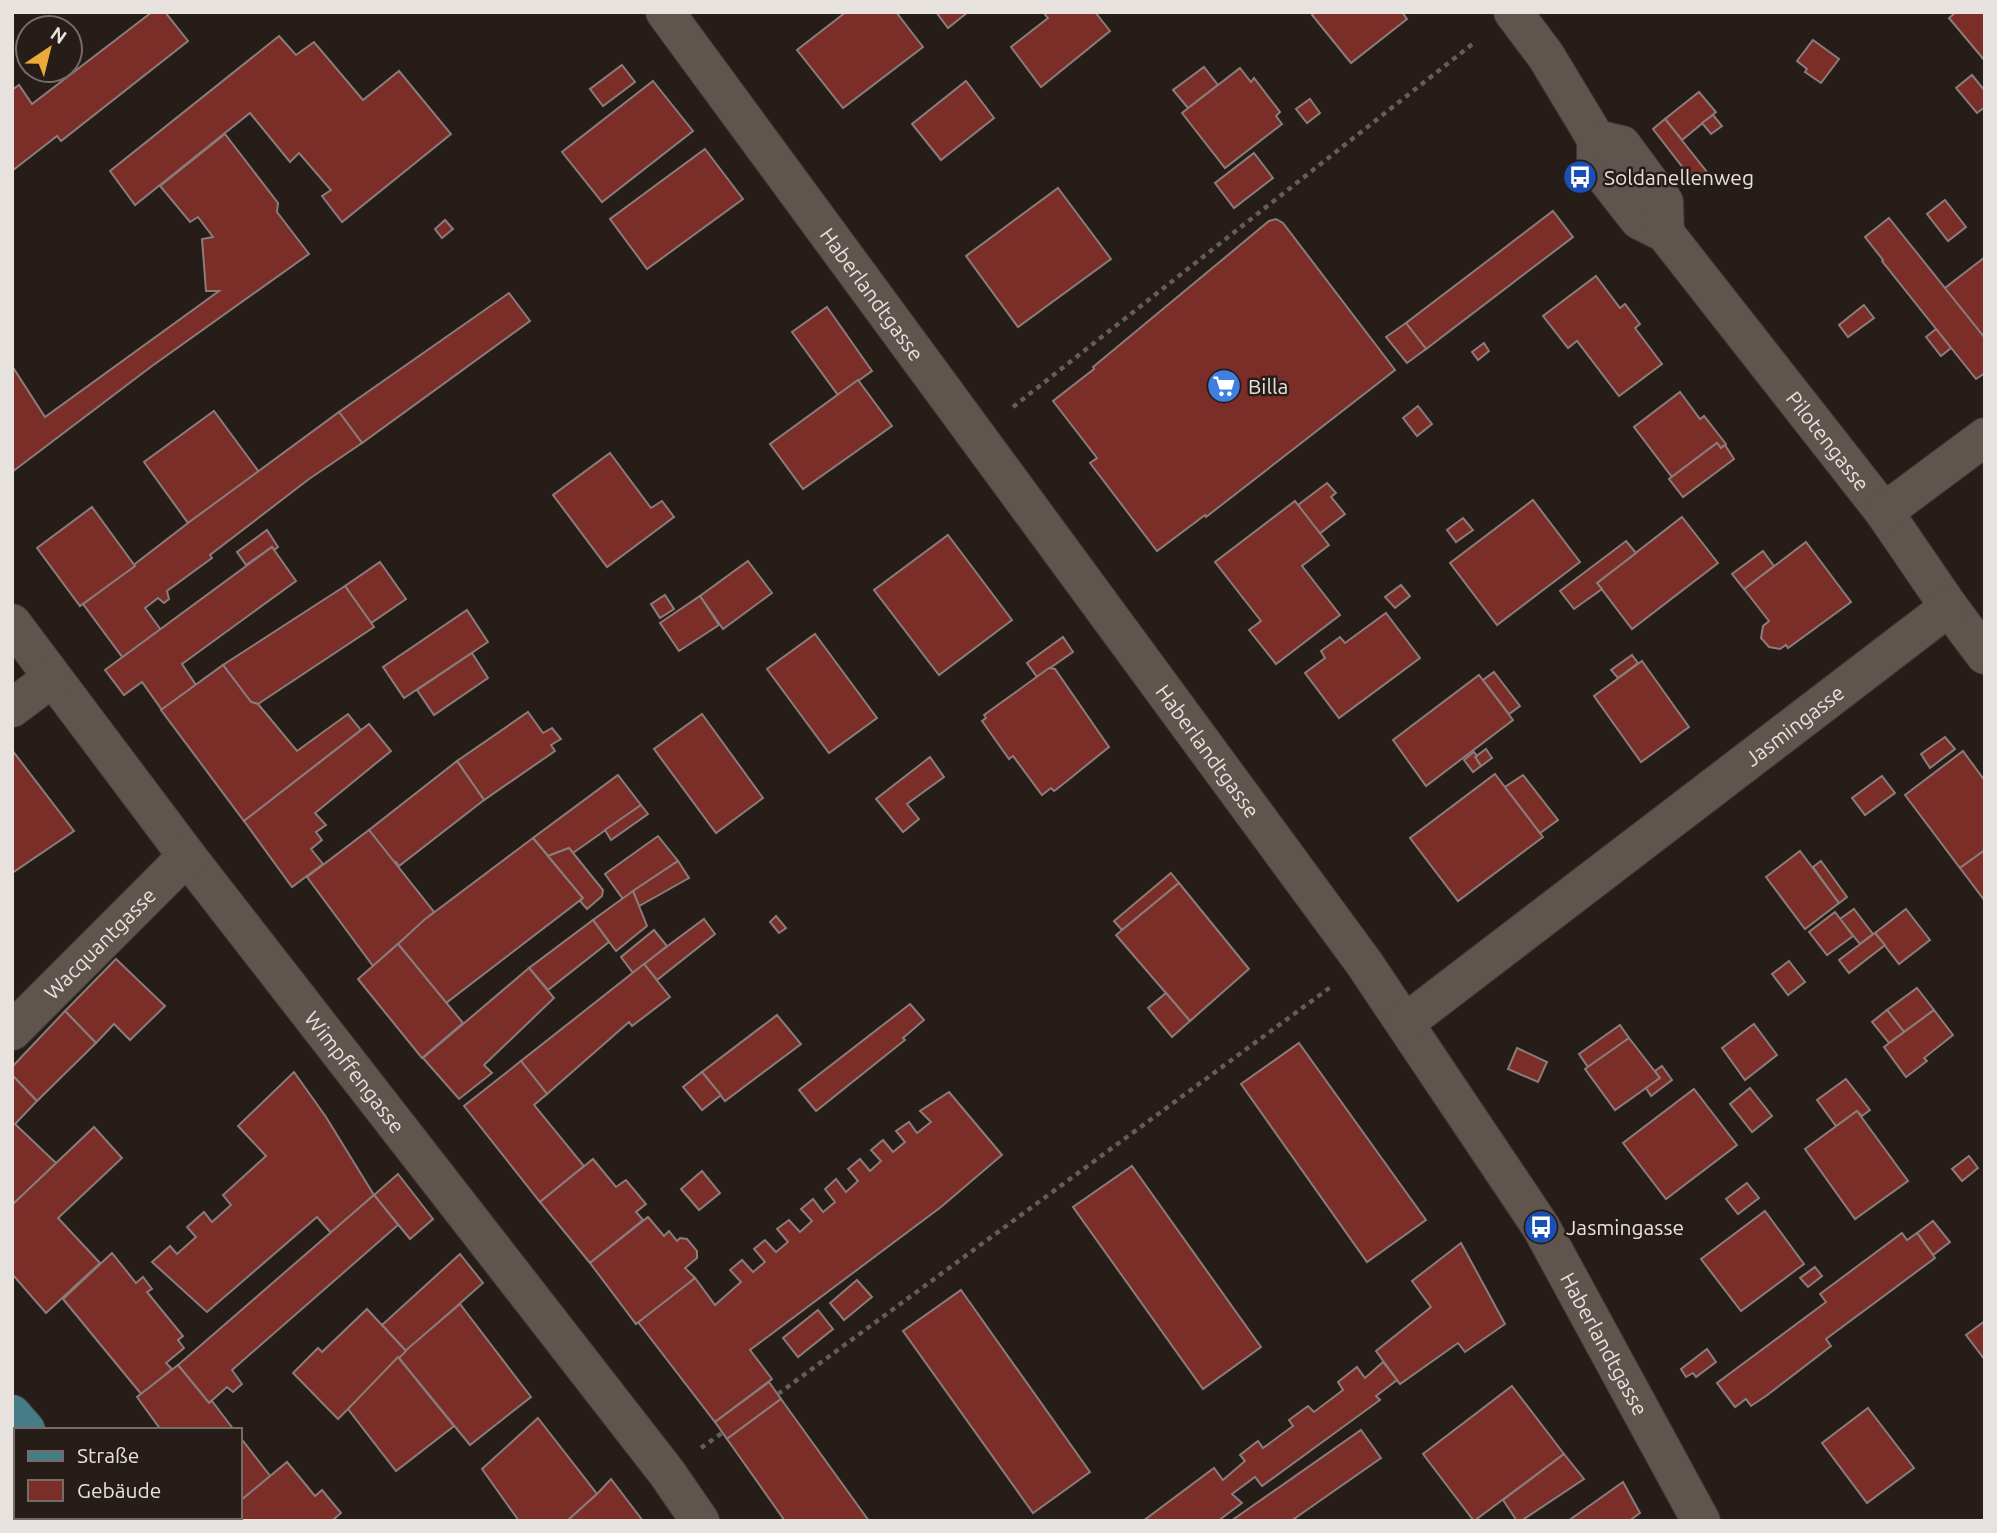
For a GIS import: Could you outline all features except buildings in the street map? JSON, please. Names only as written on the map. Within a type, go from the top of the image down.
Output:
[{"type":"main road","points":[[12,1414],[24,1428]]},
{"type":"street","name":"Haberlandtgasse","points":[[665,12],[1364,963],[1541,1227],[1701,1521]]},
{"type":"street","name":"Pilotengasse","points":[[1513,12],[1546,56],[1595,139],[1596,165],[1639,220],[1665,233],[1884,512],[1985,655]]},
{"type":"street","points":[[1884,512],[1985,437]]},
{"type":"street","name":"Jasmingasse","points":[[1405,1023],[1949,607]]},
{"type":"street","name":"Wimpffengasse","points":[[12,622],[187,856],[667,1473],[699,1521]]},
{"type":"street","points":[[12,708],[52,678]]},
{"type":"street","name":"Wacquantgasse","points":[[12,1031],[187,856]]},
{"type":"path","points":[[1013,407],[1475,43]]},
{"type":"path","points":[[778,1394],[1364,963]]},
{"type":"path","points":[[701,1448],[722,1433]]},
{"type":"place","name":"Soldanellenweg","points":[[1580,177]]},
{"type":"place","name":"Billa","points":[[1224,386]]},
{"type":"place","name":"Jasmingasse","points":[[1541,1227]]}]
